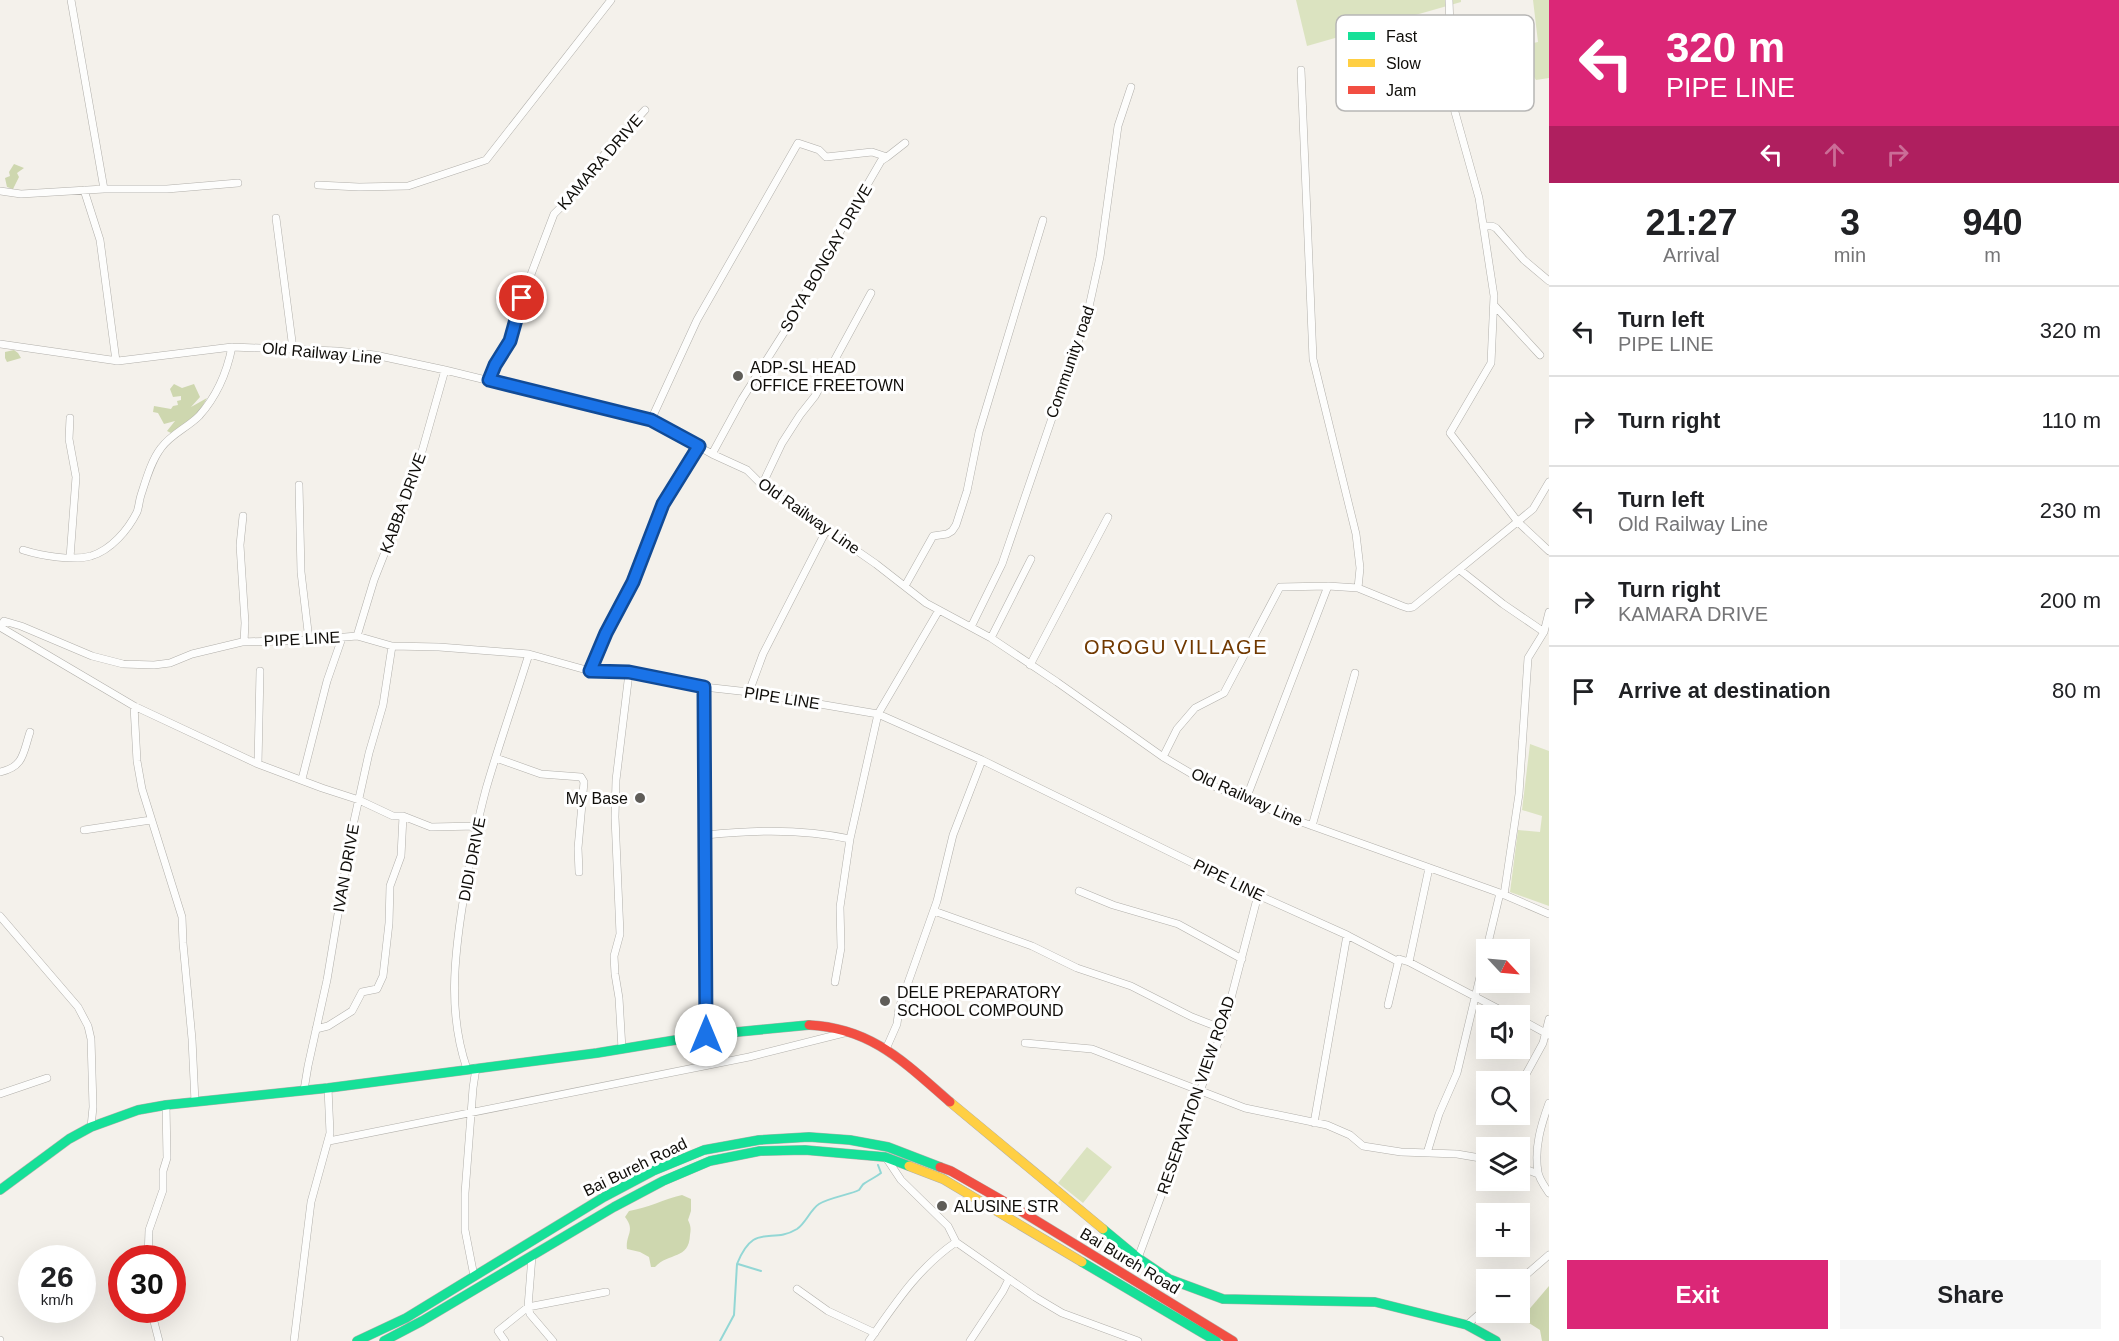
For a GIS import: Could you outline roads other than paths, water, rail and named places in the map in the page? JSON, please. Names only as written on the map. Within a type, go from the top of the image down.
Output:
[{"type":"main road","points":[[0,1190],[69,1139],[91,1127],[138,1110],[328,1088],[622,1049],[706,1035],[809,1025],[831,1026],[851,1031],[886,1049],[905,1063],[1138,1258],[1169,1279],[1222,1299],[1375,1302],[1467,1325],[1496,1341]]},
{"type":"main road","name":"Bai Bureh Road","points":[[357,1341],[406,1318],[604,1197],[653,1171],[704,1150],[759,1140],[809,1137],[840,1139],[888,1147],[951,1171],[1233,1341]]},
{"type":"main road","name":"Bai Bureh Road","points":[[384,1341],[422,1321],[532,1254],[663,1181],[710,1161],[760,1151],[805,1150],[885,1157],[943,1179],[1216,1341]]},
{"type":"street","points":[[71,0],[96,132],[104,189]]},
{"type":"street","points":[[318,185],[408,186],[486,160],[611,0]]},
{"type":"street","points":[[1449,0],[1450,15]]},
{"type":"street","points":[[1300,70],[1313,359],[1356,534],[1360,568],[1358,588]]},
{"type":"street","name":"Community road","points":[[971,627],[1002,564],[1086,316],[1100,257],[1118,126],[1131,87]]},
{"type":"street","name":"KAMARA DRIVE","points":[[489,380],[495,365],[510,341],[522,298],[554,214],[577,191],[590,170],[645,110]]},
{"type":"street","points":[[1455,111],[1479,198],[1494,304],[1491,363],[1450,433],[1518,522],[1549,551]]},
{"type":"street","points":[[651,420],[697,320],[798,143],[819,150],[826,157],[872,152],[887,157]]},
{"type":"street","name":"SOYA BONGAY DRIVE","points":[[712,454],[742,399],[790,323],[812,280],[881,161],[904,143]]},
{"type":"street","points":[[0,191],[21,194],[104,189],[167,189],[238,183]]},
{"type":"street","points":[[84,190],[100,240],[116,361]]},
{"type":"street","points":[[276,218],[293,349]]},
{"type":"street","points":[[905,586],[933,536],[947,534],[956,525],[979,432],[1043,220]]},
{"type":"street","points":[[1484,226],[1496,228],[1524,260],[1549,281]]},
{"type":"street","points":[[762,485],[782,443],[815,396],[871,293]]},
{"type":"street","points":[[1494,304],[1540,355]]},
{"type":"street","name":"Old Railway Line","points":[[0,344],[116,361],[232,347],[337,351],[375,355],[651,420],[712,454],[747,470],[762,485],[827,529],[926,603],[990,638],[1163,757],[1209,784],[1312,826],[1502,894],[1549,914]]},
{"type":"street","points":[[23,550],[70,558],[92,556],[111,544],[126,530],[138,511],[140,497],[160,449],[198,416],[215,394],[227,371],[232,347]]},
{"type":"street","name":"KABBA DRIVE","points":[[357,636],[374,580],[416,476],[445,370]]},
{"type":"street","points":[[70,418],[69,439],[76,477],[70,558]]},
{"type":"street","points":[[590,671],[606,633],[633,582],[663,504],[699,446]]},
{"type":"street","points":[[1163,757],[1177,729],[1195,708],[1224,693],[1280,586],[1358,588],[1408,608],[1413,607],[1533,509],[1549,482]]},
{"type":"street","points":[[299,485],[301,572],[309,640]]},
{"type":"street","points":[[243,516],[240,545],[244,642]]},
{"type":"street","points":[[1030,665],[1108,517]]},
{"type":"street","points":[[749,692],[763,654],[827,529]]},
{"type":"street","points":[[990,638],[1031,559]]},
{"type":"street","points":[[1460,570],[1503,604],[1544,632]]},
{"type":"street","points":[[1246,799],[1328,586]]},
{"type":"street","points":[[835,982],[841,948],[840,907],[850,838],[878,714],[939,610]]},
{"type":"street","points":[[1427,1153],[1439,1114],[1457,1073],[1502,894],[1519,794],[1528,658],[1544,632],[1549,612]]},
{"type":"street","points":[[1,623],[134,706],[258,764],[359,800],[393,816],[404,816],[431,827],[477,826]]},
{"type":"street","name":"PIPE LINE","points":[[1,623],[92,656],[123,664],[170,663],[192,654],[244,642],[357,636],[392,646],[529,654],[590,671],[629,672],[704,687],[749,692],[878,714],[982,760],[1397,961],[1399,959],[1409,962],[1492,1005]]},
{"type":"street","points":[[302,779],[327,681],[342,638]]},
{"type":"street","name":"IVAN DRIVE","points":[[304,1090],[327,980],[359,800],[383,705],[392,646]]},
{"type":"street","name":"DIDI DRIVE","points":[[472,1068],[461,1052],[455,1012],[454,973],[462,908],[477,826],[529,654]]},
{"type":"street","points":[[258,764],[260,671]]},
{"type":"street","points":[[622,1049],[614,956],[620,934],[615,817],[616,780],[629,672]]},
{"type":"street","points":[[1312,826],[1355,673]]},
{"type":"street","points":[[704,687],[706,1035]]},
{"type":"street","points":[[134,706],[137,761],[151,820],[182,917],[195,1102]]},
{"type":"street","points":[[0,772],[15,767],[20,762],[30,732]]},
{"type":"street","points":[[496,758],[541,774],[581,777],[584,782],[578,848],[579,872]]},
{"type":"street","points":[[886,1049],[897,1024],[899,1008],[934,911],[953,835],[982,760]]},
{"type":"street","points":[[316,1029],[328,1026],[352,1011],[362,992],[376,989],[383,976],[389,923],[390,886],[401,856],[404,816]]},
{"type":"street","points":[[84,830],[151,820]]},
{"type":"street","points":[[706,835],[773,832],[850,838]]},
{"type":"street","points":[[1409,962],[1429,868]]},
{"type":"street","points":[[1079,891],[1113,905],[1178,924],[1242,959]]},
{"type":"street","name":"RESERVATION VIEW ROAD","points":[[1138,1258],[1223,1029],[1258,895]]},
{"type":"street","points":[[934,911],[1032,946],[1077,968],[1131,986],[1192,1017],[1223,1029]]},
{"type":"street","points":[[0,916],[78,1007],[88,1026],[91,1039],[93,1107],[91,1127]]},
{"type":"street","points":[[1314,1123],[1347,935]]},
{"type":"street","points":[[1388,1005],[1399,959]]},
{"type":"street","points":[[1528,1071],[1547,1034],[1549,1019]]},
{"type":"street","points":[[1530,1025],[1547,1034]]},
{"type":"street","points":[[329,1140],[749,1057],[851,1031]]},
{"type":"street","points":[[1025,1043],[1092,1049],[1245,1108],[1327,1125],[1350,1135],[1363,1146],[1401,1152],[1457,1154],[1476,1157]]},
{"type":"street","points":[[472,1068],[465,1230],[474,1276]]},
{"type":"street","points":[[0,1094],[47,1078]]},
{"type":"street","points":[[294,1341],[311,1202],[330,1133],[328,1088]]},
{"type":"street","points":[[1549,1103],[1538,1143],[1538,1174],[1549,1193]]},
{"type":"street","points":[[148,1245],[149,1230],[163,1190],[163,1171],[167,1158],[166,1105]]},
{"type":"street","points":[[885,1157],[902,1180],[948,1226],[956,1242],[1035,1298],[1062,1313],[1138,1341]]},
{"type":"street","points":[[1530,1171],[1538,1174]]},
{"type":"street","points":[[869,1341],[915,1278],[935,1256],[956,1242]]},
{"type":"street","points":[[532,1254],[528,1307],[530,1314],[553,1341]]},
{"type":"street","points":[[1530,1271],[1549,1255]]},
{"type":"street","points":[[970,1341],[1004,1291],[1009,1279]]},
{"type":"street","points":[[797,1289],[828,1311],[875,1333]]},
{"type":"street","points":[[505,1341],[498,1331],[528,1307],[606,1292]]},
{"type":"street","points":[[1467,1325],[1476,1317]]},
{"type":"street","points":[[154,1323],[159,1341]]},
{"type":"waterway","points":[[720,1341],[734,1315],[737,1264],[750,1243],[757,1238],[788,1233],[797,1229],[819,1204],[859,1190],[881,1173],[878,1165]]},
{"type":"waterway","points":[[738,1264],[761,1271]]},
{"type":"place","name":"ADP-SL HEAD OFFICE FREETOWN","points":[[738,376]]},
{"type":"place","name":"My Base","points":[[640,798]]},
{"type":"place","name":"DELE PREPARATORY SCHOOL COMPOUND","points":[[885,1001]]},
{"type":"place","name":"ALUSINE STR","points":[[942,1206]]},
{"type":"district","name":"OROGU VILLAGE","points":[[1176,647]]}]
